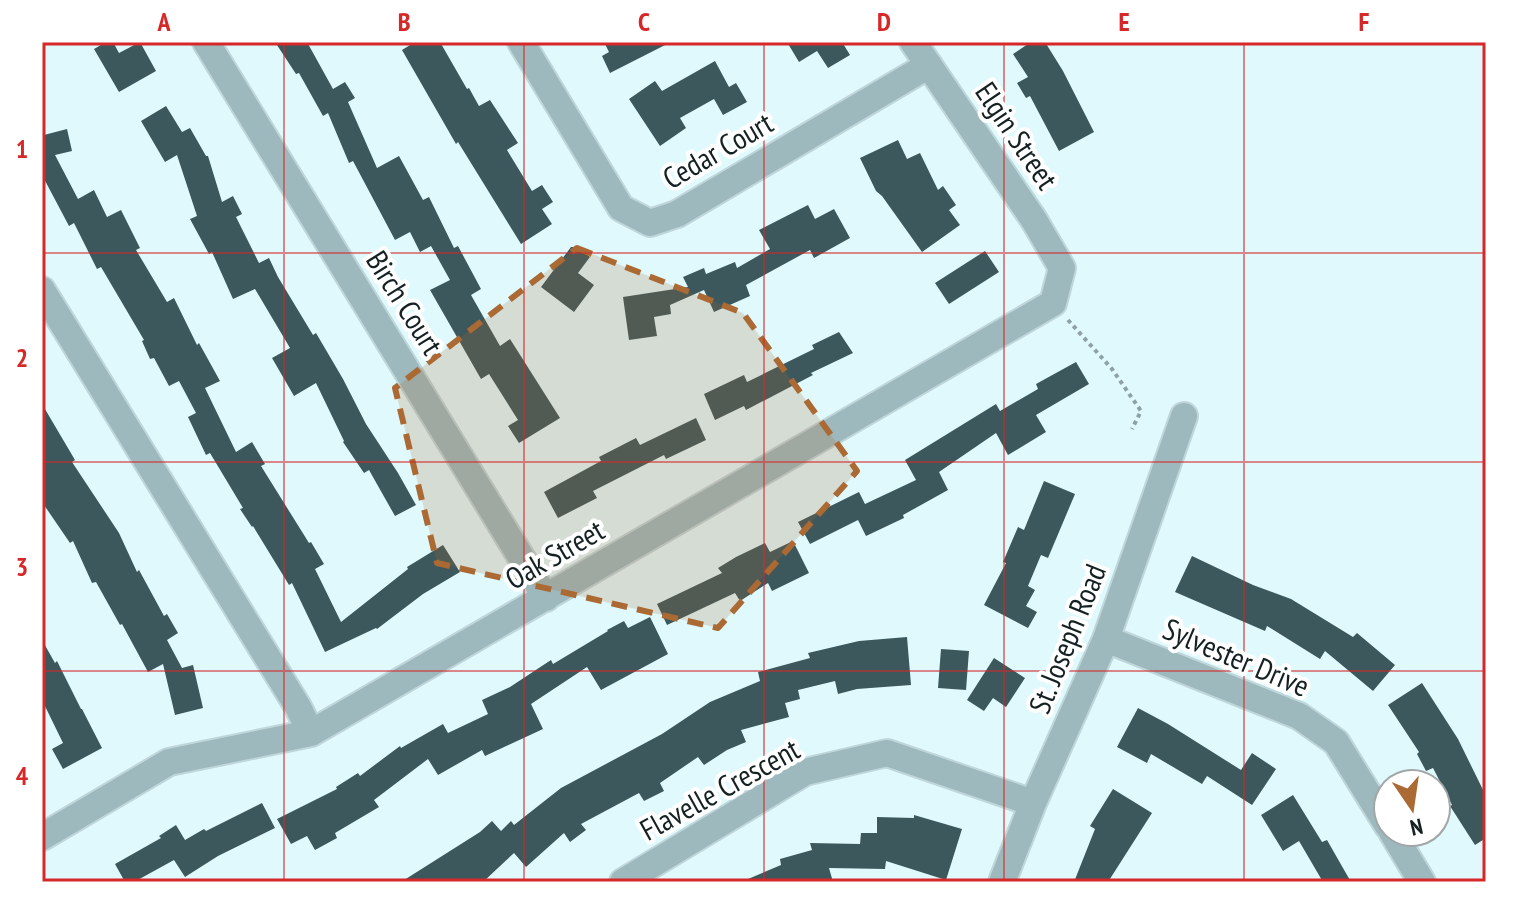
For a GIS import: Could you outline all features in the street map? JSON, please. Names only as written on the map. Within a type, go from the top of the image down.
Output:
[{"type":"street","name":"Birch Court","points":[[206,42],[546,598]]},
{"type":"street","name":"Cedar Court","points":[[521,42],[621,208],[650,223],[677,214],[929,65]]},
{"type":"street","name":"Elgin Street","points":[[913,42],[1034,220],[1062,268],[1053,303]]},
{"type":"street","points":[[42,290],[311,733]]},
{"type":"street","name":"Oak Street","points":[[42,837],[169,762],[311,733],[1053,303]]},
{"type":"street","name":"St. Joseph Road","points":[[1002,882],[1033,803],[1106,639],[1184,416]]},
{"type":"street","name":"Sylvester Drive","points":[[1106,639],[1299,716],[1336,742],[1372,800]]},
{"type":"street","name":"Flavelle Crescent","points":[[623,882],[805,772],[887,753],[1033,803]]},
{"type":"street","points":[[1402,848],[1422,882]]},
{"type":"path","points":[[1053,303],[1112,369],[1141,411],[1132,429]]},
{"type":"highlighted area","points":[[577,248],[743,313],[857,471],[718,628],[437,563],[395,388]]},
{"type":"building","points":[[106,42],[113,42],[119,53],[140,42],[156,71],[119,92],[94,49]]},
{"type":"building","points":[[275,42],[307,42],[333,89],[345,82],[355,98],[348,102],[377,168],[399,156],[423,200],[429,197],[454,248],[458,246],[481,289],[471,295],[500,346],[510,339],[560,418],[519,443],[508,426],[518,420],[489,374],[481,379],[430,290],[450,280],[431,246],[420,252],[410,232],[395,240],[353,161],[349,163],[328,113],[323,116],[299,73],[296,74]]},
{"type":"building","points":[[415,42],[440,42],[479,106],[490,100],[518,143],[507,150],[532,191],[542,185],[553,202],[542,209],[552,224],[521,244],[458,142],[456,144],[402,50]]},
{"type":"building","points":[[604,42],[671,42],[610,73],[602,56],[609,52]]},
{"type":"building","points":[[787,42],[842,42],[850,55],[828,68],[817,51],[799,62]]},
{"type":"building","points":[[1031,42],[1045,42],[1094,132],[1059,151],[1030,96],[1026,98],[1017,83],[1028,77],[1013,54]]},
{"type":"building","points":[[715,61],[729,87],[736,83],[747,102],[723,115],[714,99],[680,118],[686,128],[660,146],[629,99],[655,81],[662,91]]},
{"type":"building","points":[[166,106],[182,132],[190,128],[208,156],[222,202],[233,196],[242,214],[236,217],[259,263],[269,258],[416,505],[395,516],[369,470],[364,473],[343,442],[316,383],[294,396],[272,358],[290,348],[255,289],[233,299],[212,252],[209,254],[190,219],[197,216],[177,155],[165,162],[141,121]]},
{"type":"building","points":[[67,129],[72,151],[55,155],[78,199],[94,190],[107,217],[121,210],[140,248],[136,250],[167,302],[174,298],[197,345],[199,343],[220,381],[205,388],[236,452],[252,442],[265,464],[261,466],[324,564],[315,569],[341,622],[407,567],[443,545],[460,572],[423,594],[377,629],[325,652],[292,583],[289,585],[240,509],[243,508],[210,453],[206,455],[188,417],[196,413],[179,381],[169,386],[154,358],[150,359],[144,340],[101,267],[97,269],[74,223],[69,226],[42,175],[42,132],[44,135]]},
{"type":"building","points":[[898,140],[907,159],[920,153],[938,190],[943,186],[956,205],[949,210],[960,225],[922,252],[876,191],[860,158]]},
{"type":"building","points":[[808,205],[815,219],[834,209],[850,238],[814,258],[810,250],[746,285],[750,296],[714,312],[704,290],[670,305],[671,314],[654,317],[657,336],[629,340],[623,297],[688,287],[683,277],[704,268],[706,274],[735,262],[737,268],[770,249],[759,230]]},
{"type":"building","points":[[571,247],[578,247],[590,257],[578,273],[594,285],[574,312],[541,287]]},
{"type":"building","points":[[985,251],[999,272],[949,304],[935,283]]},
{"type":"building","points":[[839,332],[853,353],[746,410],[744,406],[715,420],[704,394],[744,375],[747,382],[814,349],[812,345]]},
{"type":"building","points":[[1076,362],[1089,384],[1036,415],[1046,432],[1008,455],[996,433],[939,472],[948,490],[903,515],[904,518],[866,536],[858,520],[810,544],[798,522],[859,492],[865,504],[916,480],[905,460],[996,404],[1000,411],[1038,389],[1036,384]]},
{"type":"building","points":[[42,404],[75,460],[72,462],[119,533],[137,572],[139,570],[164,616],[167,614],[178,633],[167,640],[182,668],[193,665],[203,708],[175,715],[163,664],[148,672],[96,582],[92,583],[73,541],[70,543],[42,502]]},
{"type":"building","points":[[696,418],[706,440],[666,459],[664,455],[593,491],[597,498],[558,518],[544,492],[636,438],[640,445]]},
{"type":"building","points":[[1044,481],[1075,494],[1048,558],[1041,555],[1028,586],[1035,590],[1026,606],[1037,612],[1028,628],[984,605],[1006,563],[1003,562],[1018,527],[1024,530]]},
{"type":"building","points":[[793,541],[809,573],[772,591],[768,583],[740,601],[735,593],[667,625],[657,604],[722,573],[718,568],[765,543],[770,552]]},
{"type":"building","points":[[1192,556],[1291,599],[1353,637],[1357,633],[1395,665],[1373,691],[1325,651],[1320,659],[1267,626],[1265,631],[1175,592]]},
{"type":"building","points":[[650,617],[668,654],[601,690],[587,667],[531,704],[543,729],[485,756],[482,750],[438,775],[428,759],[374,800],[379,807],[335,833],[337,838],[315,850],[307,836],[291,844],[277,819],[337,789],[358,773],[360,776],[400,746],[443,724],[448,733],[488,714],[482,700],[510,687],[551,660],[553,664],[624,621],[628,628]]},
{"type":"building","points":[[907,637],[911,685],[857,689],[838,694],[835,681],[798,690],[800,699],[785,703],[789,717],[741,730],[746,742],[704,765],[698,757],[660,783],[664,791],[644,801],[639,793],[581,824],[586,830],[570,842],[564,833],[526,867],[514,853],[483,882],[401,882],[480,832],[492,821],[501,831],[511,821],[514,825],[561,788],[662,734],[710,702],[760,681],[758,672],[810,658],[808,653],[859,641]]},
{"type":"building","points":[[42,640],[55,663],[57,661],[102,748],[63,769],[52,749],[63,743],[42,700]]},
{"type":"building","points":[[941,649],[969,651],[966,690],[938,688]]},
{"type":"building","points":[[994,658],[1025,678],[1006,707],[993,698],[984,711],[967,700]]},
{"type":"building","points":[[1422,683],[1458,739],[1486,796],[1486,838],[1475,845],[1452,809],[1452,768],[1424,768],[1417,754],[1419,752],[1388,705]]},
{"type":"building","points":[[1138,708],[1241,770],[1252,753],[1276,769],[1252,805],[1207,776],[1202,784],[1151,754],[1147,763],[1117,747]]},
{"type":"building","points":[[1113,789],[1152,813],[1108,882],[1074,882],[1095,829],[1090,826]]},
{"type":"building","points":[[1293,795],[1322,842],[1327,840],[1351,882],[1323,882],[1299,841],[1283,851],[1261,815]]},
{"type":"building","points":[[262,803],[275,828],[218,856],[185,877],[174,860],[134,882],[125,882],[115,864],[161,838],[159,836],[176,825],[185,840]]},
{"type":"building","points":[[914,815],[962,829],[946,880],[886,861],[885,869],[829,868],[833,882],[741,882],[781,865],[780,859],[812,850],[810,843],[860,844],[861,833],[877,833],[877,817],[914,818]]}]
